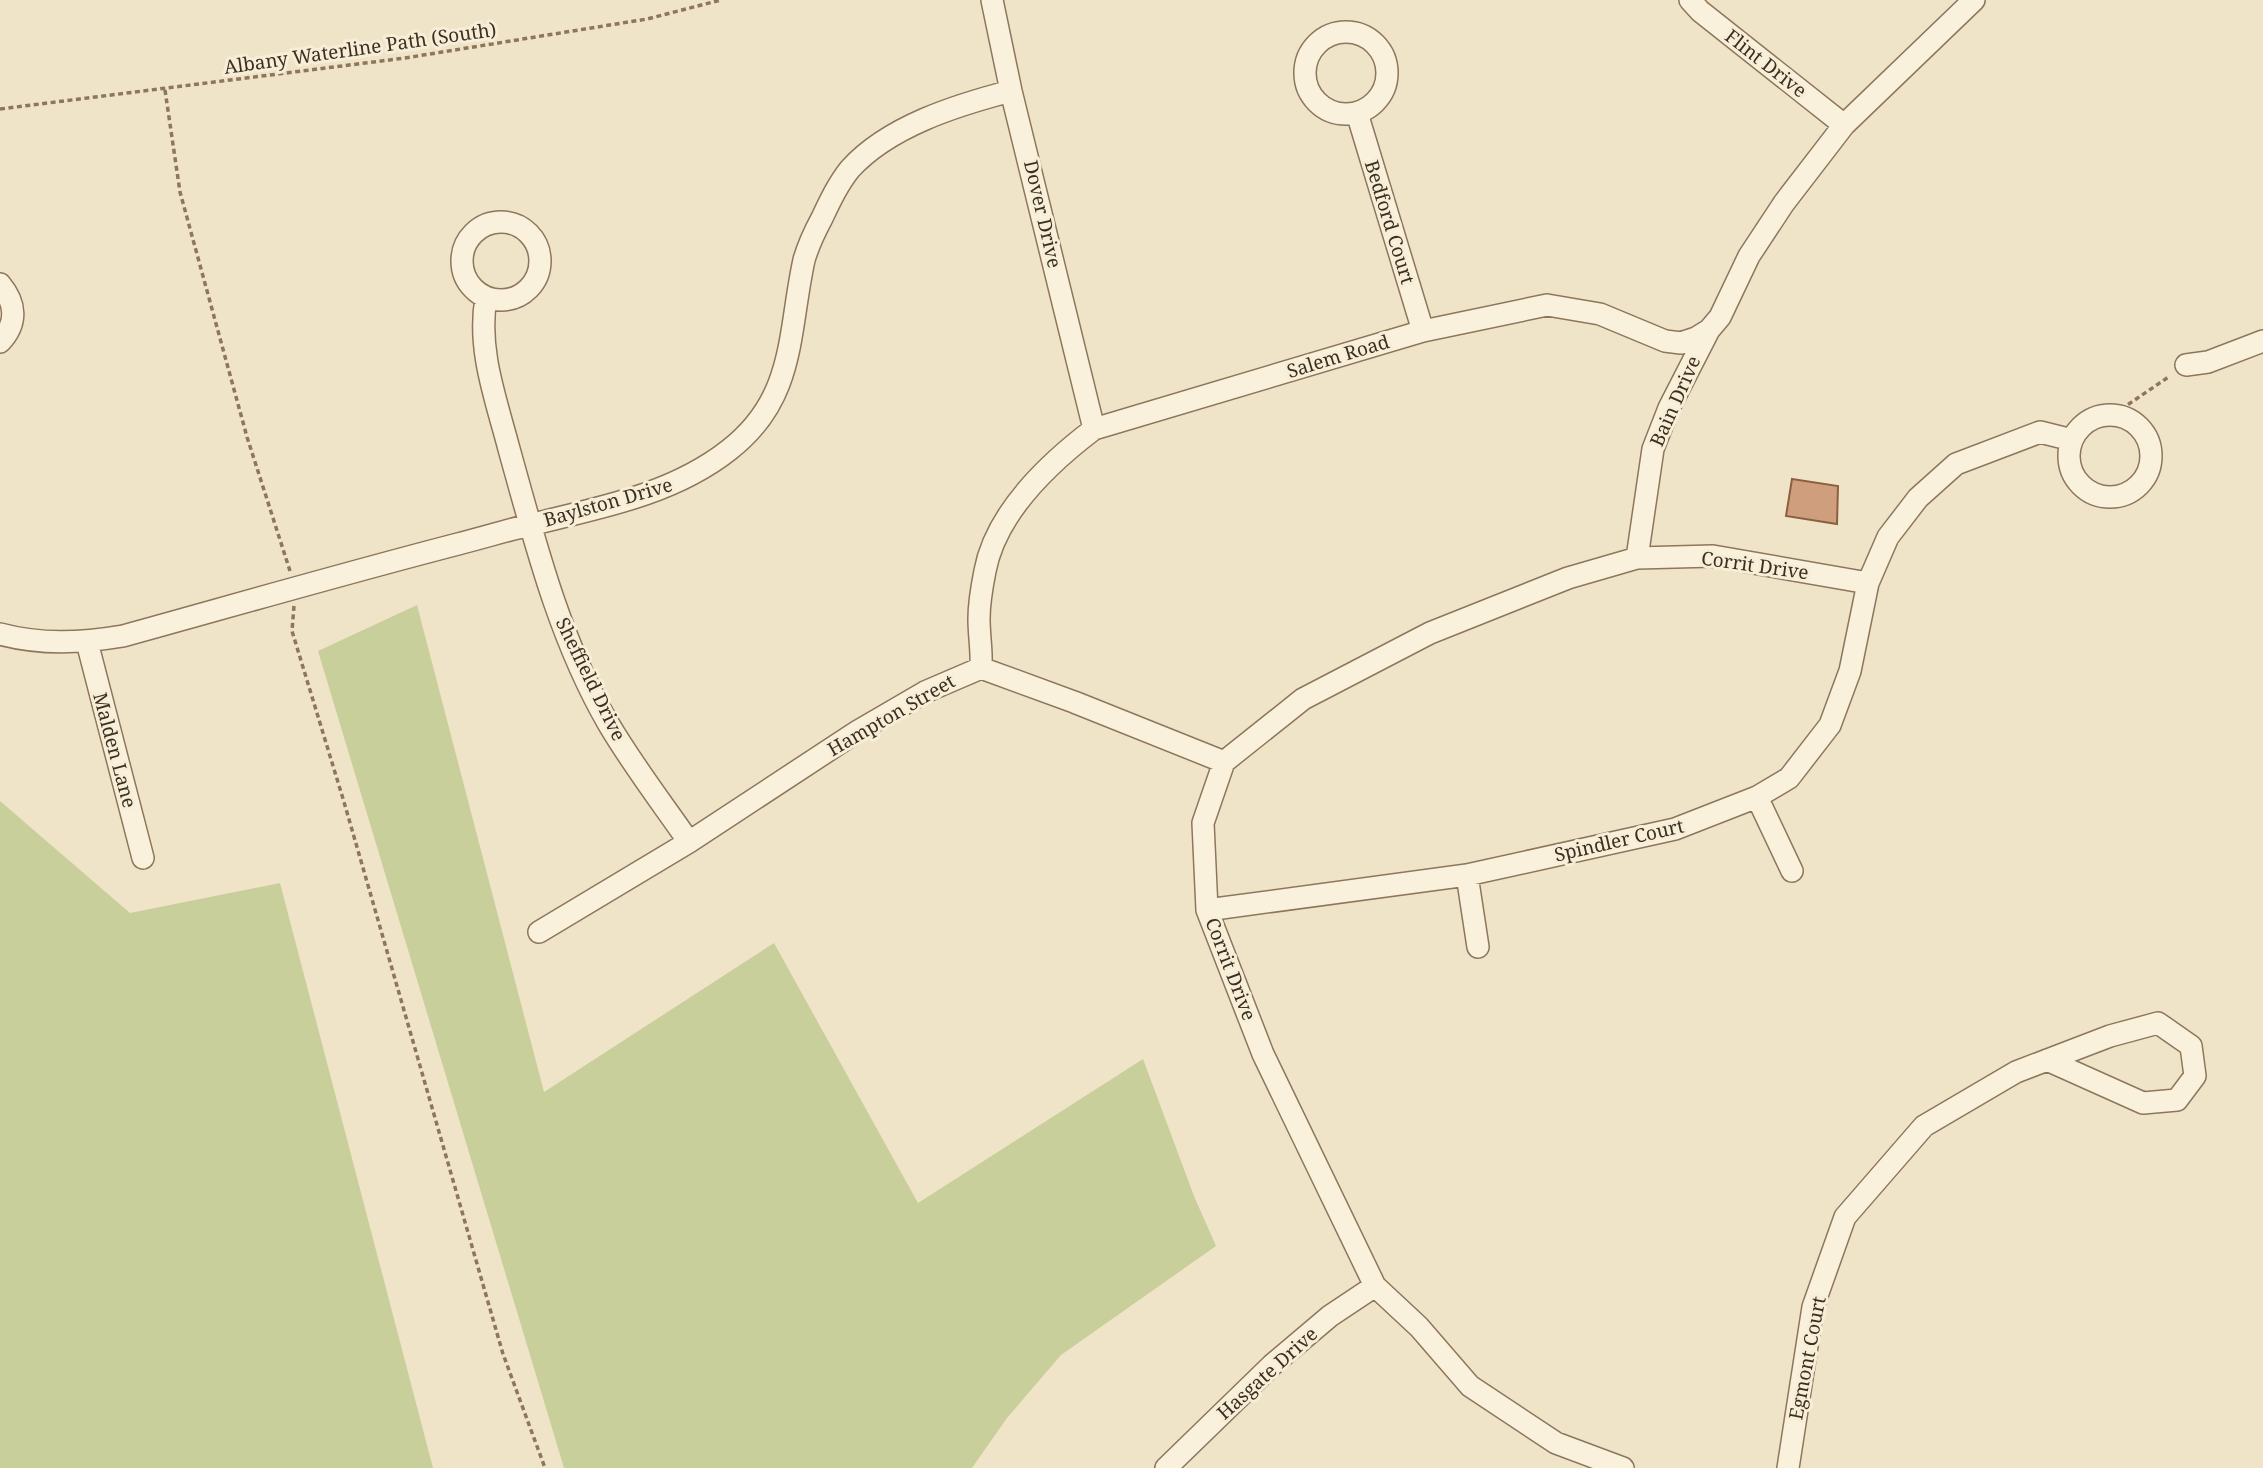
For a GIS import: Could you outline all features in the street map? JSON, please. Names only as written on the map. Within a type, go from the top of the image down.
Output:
[{"type":"street","name":"Dover Drive","points":[[992,0],[1094,429]]},
{"type":"street","name":"Flint Drive","points":[[1690,0],[1700,11],[1844,125]]},
{"type":"street","points":[[1709,330],[1720,317],[1749,256],[1784,203],[1844,125],[1974,0]]},
{"type":"street","name":"Baylston Drive","points":[[0,634],[40,642],[87,642],[123,636],[530,525],[585,513],[672,485],[712,464],[752,428],[781,381],[793,337],[805,258],[834,194],[851,169],[892,135],[902,130],[966,102],[1012,90]]},
{"type":"street","name":"Bedford Court","points":[[1357,113],[1423,331]]},
{"type":"street","points":[[0,284],[12,303],[14,314],[10,330],[0,342]]},
{"type":"street","name":"Sheffield Drive","points":[[486,298],[482,321],[488,370],[541,564],[569,644],[608,723],[689,842]]},
{"type":"street","name":"Salem Road","points":[[981,668],[979,618],[985,569],[1002,527],[1029,487],[1058,456],[1094,429],[1423,331],[1547,305],[1600,314],[1665,341],[1681,343],[1709,330]]},
{"type":"street","name":"Bain Drive","points":[[1637,558],[1653,449],[1669,408],[1709,330]]},
{"type":"street","points":[[2186,365],[2208,362],[2263,341]]},
{"type":"street","points":[[2114,414],[2128,418],[2139,426],[2147,437],[2151,464],[2138,487],[2126,495],[2099,496],[2086,490],[2076,480],[2070,468],[2069,454],[2078,429],[2089,420],[2114,414]]},
{"type":"street","name":"Spindler Court","points":[[1208,910],[1467,875],[1675,829],[1757,797],[1789,778],[1830,725],[1850,671],[1868,583],[1888,537],[1918,498],[1956,464],[2040,432],[2072,440]]},
{"type":"street","name":"Corrit Drive","points":[[1623,1468],[1556,1443],[1471,1386],[1419,1327],[1375,1286],[1263,1054],[1208,910],[1203,823],[1224,762],[1303,699],[1430,633],[1568,578],[1637,558],[1713,556],[1868,583]]},
{"type":"street","name":"Malden Lane","points":[[87,642],[144,858]]},
{"type":"street","points":[[981,668],[1224,762]]},
{"type":"street","name":"Hampton Street","points":[[539,932],[689,842],[858,731],[925,692],[981,668]]},
{"type":"street","points":[[1757,797],[1792,871]]},
{"type":"street","points":[[1467,875],[1478,947]]},
{"type":"street","name":"Egmont Court","points":[[1788,1468],[1813,1307],[1846,1217],[1924,1126],[2016,1072],[2047,1060],[2110,1036],[2158,1023],[2191,1046],[2195,1076],[2176,1100],[2143,1103],[2047,1060]]},
{"type":"street","name":"Hasgate Drive","points":[[1167,1468],[1272,1365],[1330,1316],[1375,1286]]},
{"type":"path","name":"Albany Waterline Path (South)","points":[[0,109],[419,56],[647,19],[722,0]]},
{"type":"path","points":[[164,90],[180,192],[247,437],[296,588],[292,631],[360,855],[503,1354],[545,1468]]},
{"type":"path","points":[[2114,414],[2186,365]]},
{"type":"green space","points":[[417,605],[544,1092],[774,943],[918,1203],[1143,1059],[1194,1196],[1216,1246],[1061,1355],[1007,1418],[972,1468],[564,1468],[318,651]]},
{"type":"green space","points":[[0,801],[130,913],[280,883],[433,1468],[0,1468]]},
{"type":"building","points":[[1792,479],[1838,486],[1837,524],[1786,516]]}]
